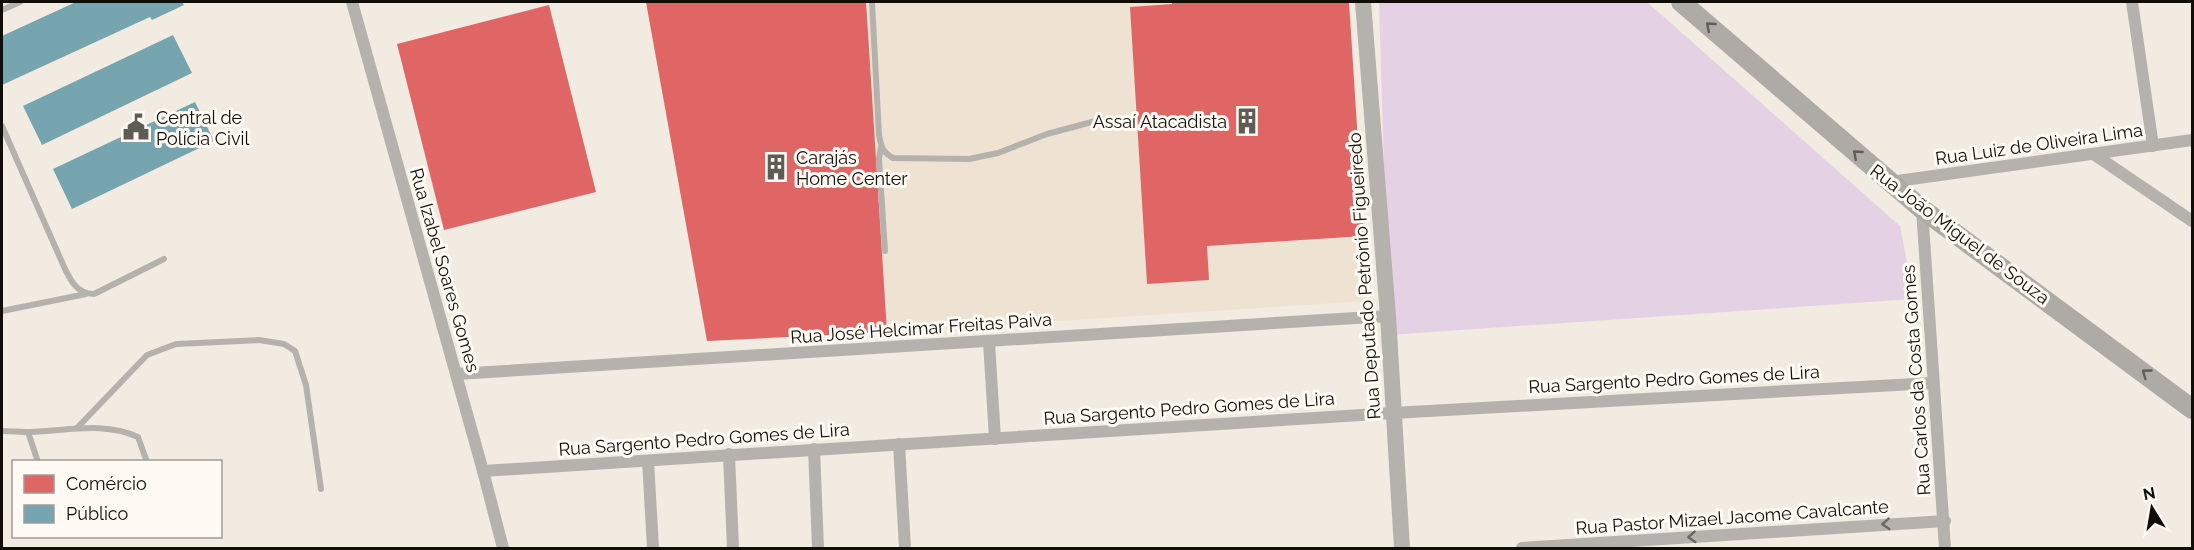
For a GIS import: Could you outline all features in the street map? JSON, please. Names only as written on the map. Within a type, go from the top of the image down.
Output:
[{"type":"main road","name":"Rua João Miguel de Souza","points":[[1681,2],[1922,209],[2193,409]]},
{"type":"street","name":"Rua Izabel Soares Gomes","points":[[352,2],[503,549]]},
{"type":"street","name":"Rua Deputado Petrônio Figueiredo","points":[[1363,2],[1388,316],[1402,549]]},
{"type":"street","points":[[2132,2],[2153,146]]},
{"type":"street","name":"Rua Luiz de Oliveira Lima","points":[[1890,182],[2193,140]]},
{"type":"street","points":[[2095,155],[2193,221]]},
{"type":"street","name":"Rua Carlos da Costa Gomes","points":[[1922,209],[1946,549]]},
{"type":"street","name":"Rua José Helcimar Freitas Paiva","points":[[456,374],[1388,316]]},
{"type":"street","points":[[989,342],[995,439]]},
{"type":"street","name":"Rua Sargento Pedro Gomes de Lira","points":[[483,471],[1393,413],[1934,383]]},
{"type":"street","points":[[898,444],[905,549]]},
{"type":"street","points":[[814,449],[818,549]]},
{"type":"street","points":[[729,454],[733,549]]},
{"type":"street","points":[[648,460],[652,549]]},
{"type":"street","name":"Rua Pastor Mizael Jacome Cavalcante","points":[[1522,549],[1945,521]]},
{"type":"lane","points":[[2,10],[20,2]]},
{"type":"lane","points":[[872,2],[885,251]]},
{"type":"lane","points":[[881,146],[885,154],[893,158],[969,159],[998,153],[1047,134],[1103,119]]},
{"type":"lane","points":[[2,126],[70,279],[79,290],[87,294]]},
{"type":"lane","points":[[2,311],[94,294],[164,259]]},
{"type":"lane","points":[[77,428],[147,355],[176,344],[259,340],[284,344],[295,351],[306,386],[321,489]]},
{"type":"lane","points":[[2,431],[28,432],[77,428],[125,431],[138,438],[146,460]]},
{"type":"lane","points":[[28,432],[37,460]]},
{"type":"shaded area","points":[[646,2],[1349,2],[1368,301],[887,332],[707,341]]},
{"type":"shaded area","points":[[1379,2],[1647,2],[1900,226],[1914,299],[1389,335]]},
{"type":"building: Comércio","name":"Carajás Home Center","points":[[646,2],[866,2],[887,332],[707,341]]},
{"type":"building: Comércio","name":"Assaí Atacadista","points":[[1172,2],[1349,2],[1364,236],[1207,246],[1209,280],[1147,284],[1130,7],[1172,4]]},
{"type":"building: Comércio","points":[[549,5],[596,192],[444,230],[397,44]]},
{"type":"building: Público","points":[[76,2],[182,2],[184,5],[152,20],[150,17],[2,85],[2,36]]},
{"type":"building: Público","points":[[173,35],[192,73],[42,145],[23,106]]},
{"type":"building: Público","points":[[195,102],[214,141],[72,209],[53,169]]},
{"type":"place","name":"Assaí Atacadista","points":[[1247,121]]},
{"type":"place","name":"Central de Polícia Civil","points":[[136,127]]},
{"type":"place","name":"Carajás Home Center","points":[[776,167]]}]
